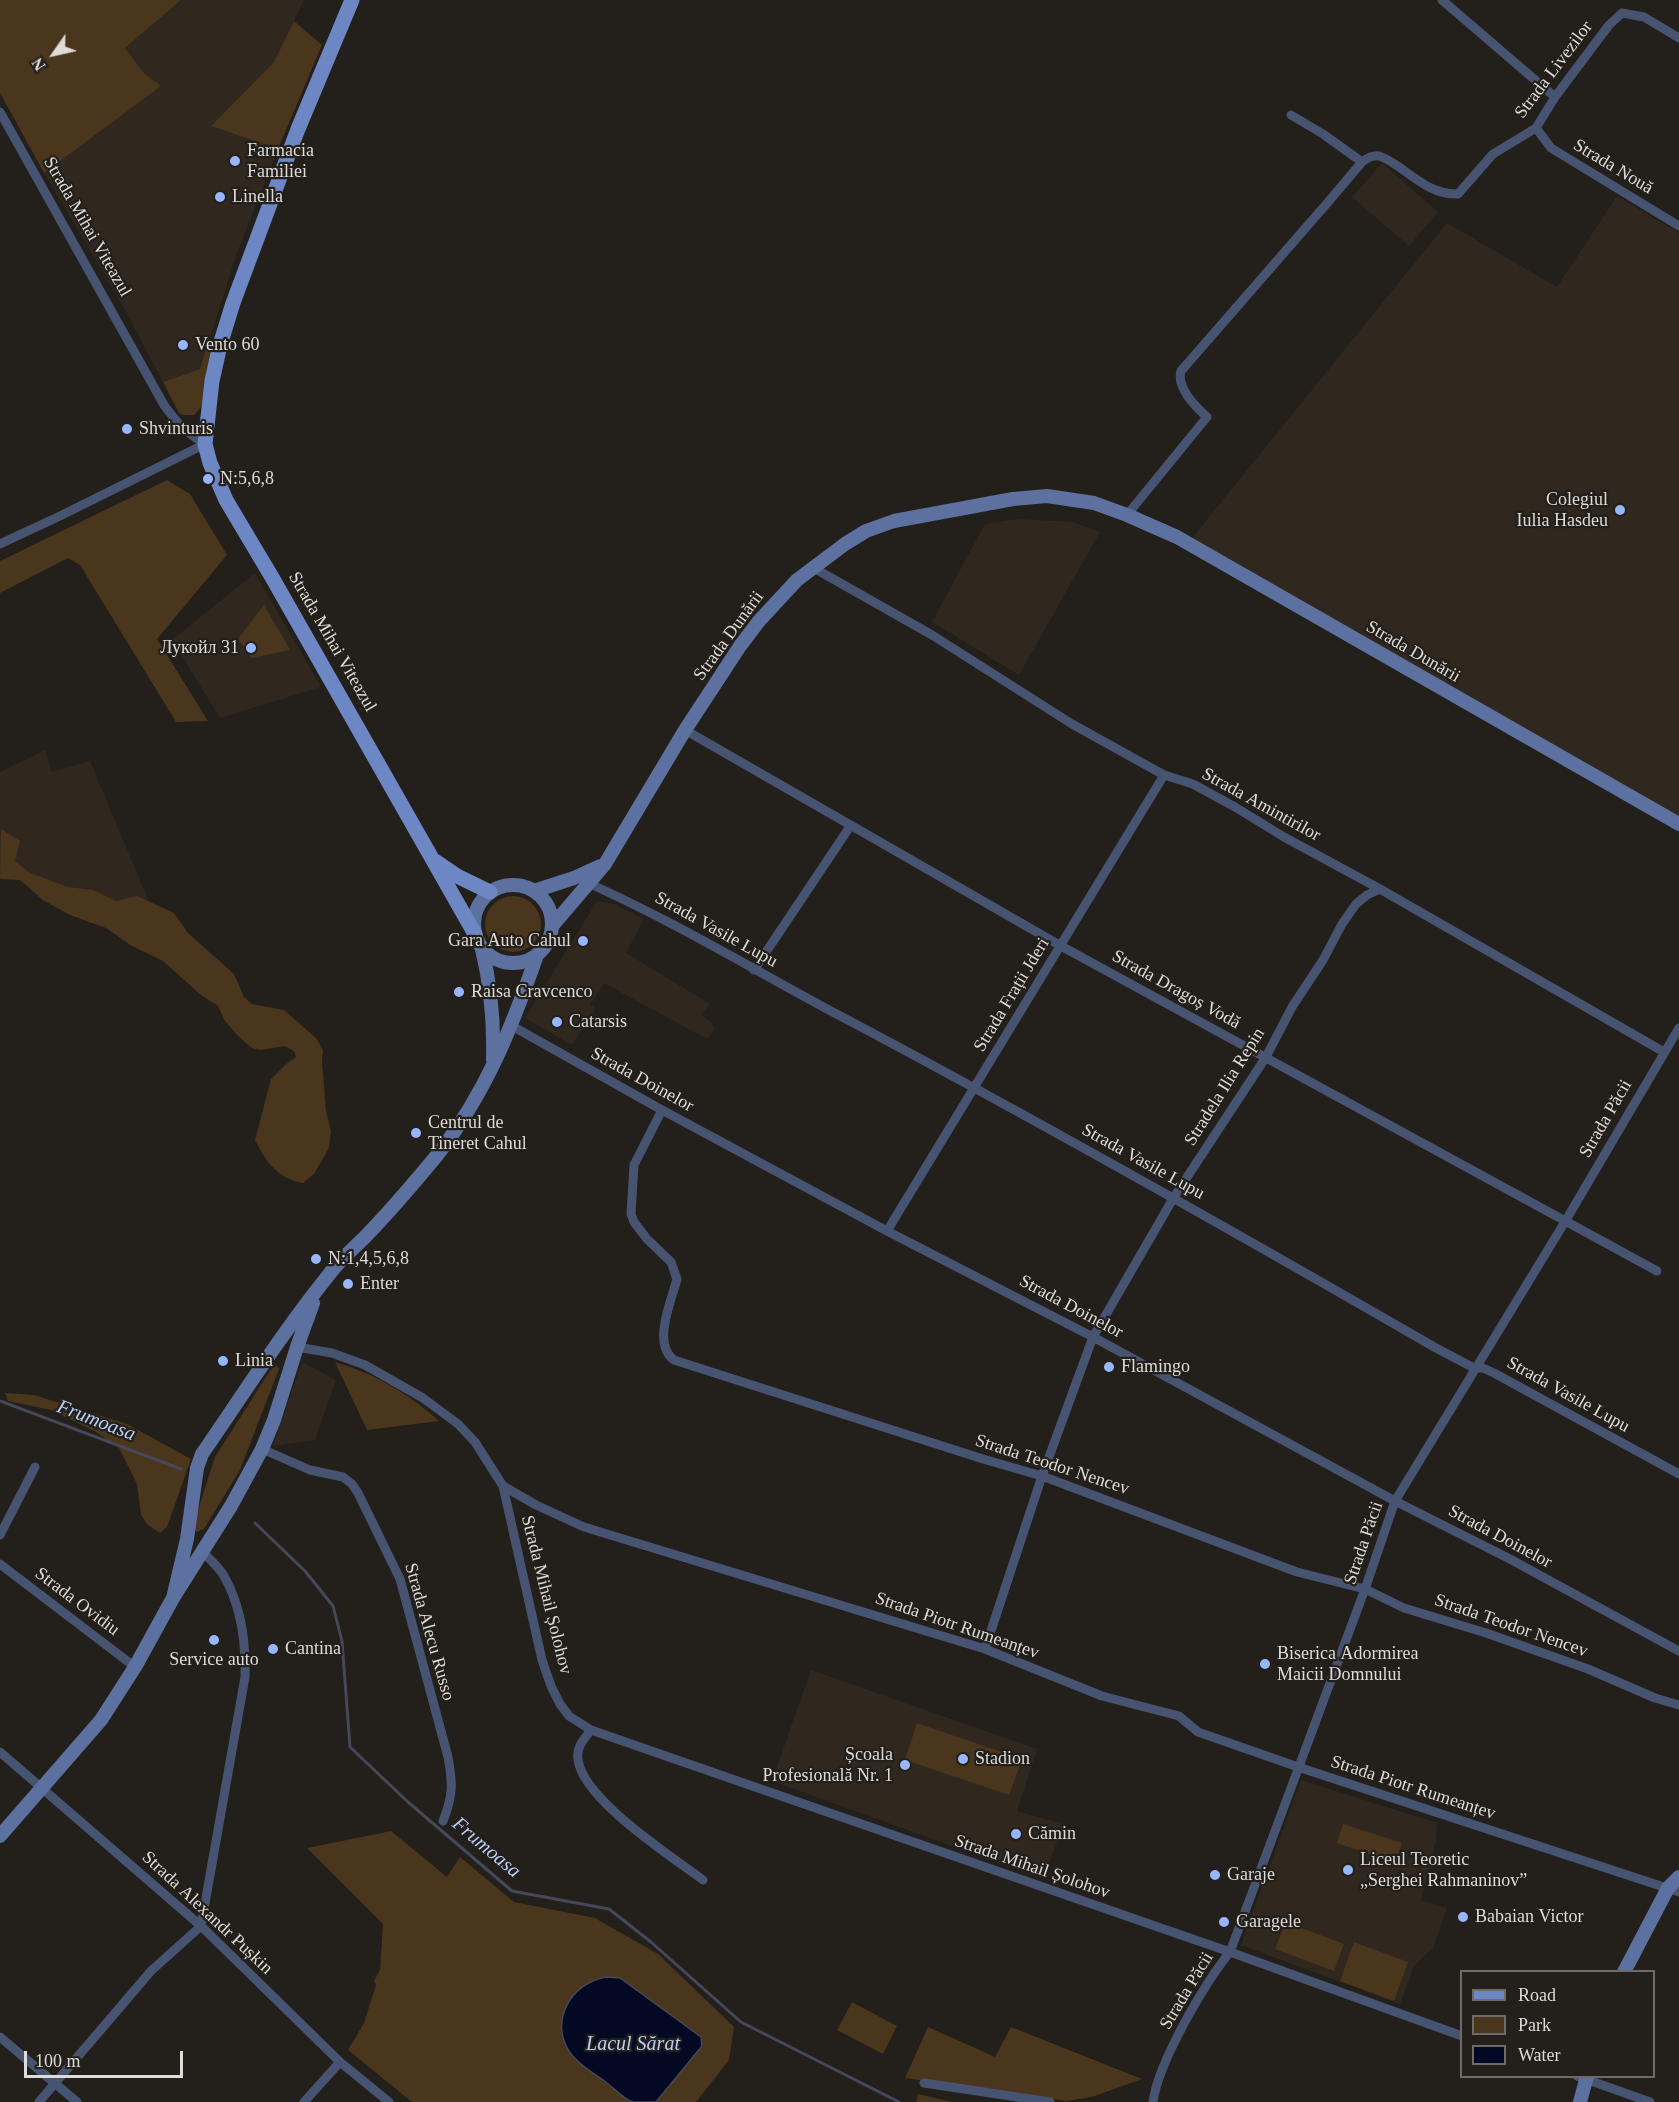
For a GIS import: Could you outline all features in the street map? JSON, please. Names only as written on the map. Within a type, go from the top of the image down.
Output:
[{"type":"main road","name":"Strada Mihai Viteazul","points":[[352,0],[298,129],[233,303],[212,381],[205,444],[210,463],[226,500],[478,941]]},
{"type":"main road","name":"Strada Dunării","points":[[553,925],[605,864],[685,730],[740,646],[780,596],[812,567],[866,531],[894,521],[1013,499],[1047,496],[1094,503],[1177,537],[1679,824]]},
{"type":"main road","name":"Strada Mihai Viteazul","points":[[430,857],[457,876],[490,892]]},
{"type":"main road","points":[[534,891],[574,878],[605,864]]},
{"type":"main road","points":[[478,941],[496,960],[508,963],[526,961],[537,955],[549,942],[553,925],[546,903],[534,891],[523,886],[512,885],[490,892],[477,908],[474,921],[478,941],[490,982],[494,1026],[493,1066]]},
{"type":"main road","points":[[173,1598],[188,1531],[199,1461],[266,1359],[319,1287],[440,1151],[475,1099],[512,1026],[537,955]]},
{"type":"main road","points":[[0,1836],[101,1720],[135,1667],[173,1598],[231,1506],[262,1449],[274,1420],[319,1287]]},
{"type":"main road","points":[[266,1359],[279,1357],[286,1365],[288,1375]]},
{"type":"main road","points":[[188,1531],[206,1546]]},
{"type":"main road","points":[[1625,1970],[1679,1877]]},
{"type":"main road","points":[[1580,2102],[1583,2078]]},
{"type":"street","points":[[1442,0],[1555,97]]},
{"type":"street","name":"Strada Livezilor","points":[[1362,162],[1369,157],[1378,156],[1389,160],[1426,186],[1445,194],[1458,194],[1493,154],[1536,128],[1555,97],[1609,25],[1622,12],[1644,17],[1679,38]]},
{"type":"street","name":"Strada Mihai Viteazul","points":[[0,112],[164,405],[177,424],[205,444]]},
{"type":"street","points":[[1127,515],[1207,417],[1195,406],[1181,383],[1179,378],[1181,371],[1362,162],[1323,134],[1291,115]]},
{"type":"street","name":"Strada Nouă","points":[[1536,128],[1551,148],[1679,226]]},
{"type":"street","points":[[0,544],[205,444]]},
{"type":"street","name":"Strada Amintirilor","points":[[812,567],[942,641],[1072,724],[1164,775],[1193,784],[1214,795],[1284,837],[1380,889],[1665,1052]]},
{"type":"street","name":"Strada Dragoș Vodă","points":[[685,730],[1061,946],[1657,1270]]},
{"type":"street","name":"Strada Frații Jderi","points":[[888,1231],[1164,775]]},
{"type":"street","points":[[754,970],[851,825]]},
{"type":"street","name":"Strada Vasile Lupu","points":[[588,883],[652,913],[754,970],[975,1087],[1174,1197],[1426,1342],[1474,1368],[1483,1368],[1494,1373],[1679,1474]]},
{"type":"street","name":"Stradela Ilia Repin","points":[[985,1649],[1042,1476],[1093,1337],[1174,1197],[1266,1057],[1292,1007],[1323,960],[1342,924],[1356,904],[1367,895],[1380,889]]},
{"type":"street","name":"Strada Doinelor","points":[[512,1026],[662,1110],[1093,1337],[1395,1501],[1508,1558],[1679,1651]]},
{"type":"street","name":"Strada Păcii","points":[[1153,2102],[1155,2088],[1178,2037],[1212,1973],[1230,1952],[1365,1589],[1395,1501],[1566,1220],[1679,1028]]},
{"type":"street","name":"Strada Teodor Nencev","points":[[662,1110],[634,1165],[631,1214],[647,1239],[671,1262],[675,1269],[677,1279],[663,1340],[663,1346],[674,1360],[804,1403],[1042,1476],[1298,1572],[1365,1589],[1404,1608],[1486,1633],[1565,1661],[1655,1698],[1679,1705]]},
{"type":"street","name":"Strada Piotr Rumeanțev","points":[[297,1347],[332,1353],[365,1365],[423,1398],[458,1424],[475,1442],[503,1486],[559,1517],[584,1527],[985,1649],[1102,1696],[1179,1716],[1198,1732],[1673,1890]]},
{"type":"street","name":"Strada Alecu Russo","points":[[262,1449],[310,1470],[343,1477],[352,1484],[377,1530],[400,1579],[448,1757],[453,1782],[452,1796],[443,1821]]},
{"type":"street","points":[[0,1535],[35,1467]]},
{"type":"street","name":"Strada Mihail Șolohov","points":[[503,1486],[542,1659],[551,1686],[569,1716],[591,1730],[1230,1952],[1460,2036]]},
{"type":"street","points":[[39,2102],[151,1971],[201,1926],[245,1677],[246,1648],[235,1600],[224,1574],[206,1546]]},
{"type":"street","name":"Strada Ovidiu","points":[[0,1564],[135,1667]]},
{"type":"street","points":[[591,1730],[580,1745],[578,1760],[590,1785],[620,1818],[703,1880]]},
{"type":"street","name":"Strada Alexandr Pușkin","points":[[0,1752],[201,1926],[340,2062],[389,2102]]},
{"type":"street","points":[[0,2037],[77,2102]]},
{"type":"street","points":[[304,2102],[340,2062]]},
{"type":"street","points":[[1583,2078],[1650,2102]]},
{"type":"street","points":[[924,2084],[1050,2102]]},
{"type":"shaded area","points":[[181,0],[304,0],[274,62],[211,126],[278,149],[237,253],[200,369],[163,382],[118,297],[44,173],[160,86],[145,74],[125,48]]},
{"type":"shaded area","points":[[1382,163],[1438,212],[1409,246],[1352,197]]},
{"type":"shaded area","points":[[1617,196],[1679,233],[1679,816],[1192,538],[1447,223],[1557,287]]},
{"type":"shaded area","points":[[1018,519],[1073,522],[1100,532],[1019,675],[932,622],[985,524]]},
{"type":"shaded area","points":[[255,573],[321,687],[220,718],[172,640]]},
{"type":"shaded area","points":[[45,750],[52,772],[90,761],[150,904],[90,903],[0,867],[0,772]]},
{"type":"shaded area","name":"Gara Auto Cahul","points":[[597,901],[614,904],[644,919],[626,953],[710,1004],[702,1015],[711,1022],[715,1030],[707,1039],[604,983],[590,1004],[596,1008],[572,1045],[525,1018]]},
{"type":"shaded area","points":[[302,1362],[336,1380],[315,1440],[273,1446]]},
{"type":"shaded area","name":"Școala Profesională Nr. 1","points":[[811,1670],[1037,1749],[1017,1811],[1064,1824],[1043,1879],[772,1781]]},
{"type":"shaded area","name":"Liceul Teoretic „Serghei Rahmaninov”","points":[[1301,1780],[1437,1823],[1436,1840],[1421,1900],[1447,1908],[1433,1948],[1414,1966],[1400,2004],[1241,1945]]},
{"type":"green space","points":[[0,0],[181,0],[125,48],[145,74],[161,86],[44,173],[0,93]]},
{"type":"green space","points":[[294,21],[322,45],[278,149],[211,126],[274,62]]},
{"type":"green space","points":[[206,349],[213,352],[201,407],[194,415],[183,415],[179,413],[163,382],[200,369]]},
{"type":"green space","points":[[167,480],[190,494],[227,555],[157,639],[208,721],[176,722],[80,565],[68,558],[0,593],[0,561]]},
{"type":"green space","points":[[264,605],[290,650],[251,658],[238,639]]},
{"type":"green space","points":[[1,829],[20,841],[15,861],[30,873],[68,887],[93,890],[116,901],[137,896],[174,913],[188,933],[234,974],[244,997],[252,1004],[284,1010],[316,1038],[323,1050],[326,1111],[331,1131],[329,1148],[314,1174],[303,1183],[286,1177],[274,1168],[255,1140],[271,1079],[296,1057],[294,1051],[285,1046],[261,1050],[252,1048],[225,1021],[218,1006],[201,995],[163,961],[132,946],[106,928],[70,915],[43,900],[20,880],[0,879]]},
{"type":"green space","points":[[513,896],[524,898],[533,904],[539,913],[541,924],[539,935],[533,944],[524,950],[513,952],[502,950],[493,944],[487,935],[485,924],[487,913],[493,904],[502,898]]},
{"type":"green space","points":[[335,1362],[364,1372],[390,1386],[439,1421],[367,1430]]},
{"type":"green space","points":[[278,1366],[279,1369],[240,1470],[204,1529],[196,1532],[193,1525],[215,1457],[266,1377],[273,1367]]},
{"type":"green space","points":[[5,1393],[34,1395],[127,1424],[191,1459],[167,1527],[160,1533],[147,1524],[141,1515],[137,1484],[119,1448],[96,1432],[51,1410],[8,1401]]},
{"type":"green space","name":"Stadion","points":[[917,1723],[1022,1759],[1009,1795],[905,1760]]},
{"type":"green space","points":[[1343,1824],[1402,1843],[1395,1863],[1337,1843]]},
{"type":"green space","points":[[391,1831],[447,1877],[460,1857],[514,1902],[595,1918],[658,1954],[734,2027],[729,2060],[696,2102],[412,2102],[348,2050],[364,2023],[376,1985],[374,1981],[380,1970],[383,1924],[307,1848]]},
{"type":"green space","points":[[1286,1922],[1344,1944],[1334,1971],[1275,1949]]},
{"type":"green space","points":[[1354,1942],[1408,1962],[1394,2001],[1340,1981]]},
{"type":"green space","points":[[852,2002],[897,2026],[883,2054],[837,2030]]},
{"type":"green space","points":[[928,2027],[995,2057],[1011,2027],[1142,2079],[1092,2097],[1066,2101],[905,2078]]},
{"type":"green space","points":[[918,2094],[953,2102],[916,2102]]},
{"type":"water","name":"Lacul Sărat","points":[[606,1977],[620,1978],[701,2037],[702,2046],[656,2102],[633,2102],[626,2099],[579,2062],[564,2042],[562,2018],[566,2006],[582,1987]]},
{"type":"waterway","name":"Frumoasa","points":[[0,1401],[181,1469]]},
{"type":"waterway","name":"Frumoasa","points":[[255,1523],[305,1571],[333,1606],[342,1641],[350,1747],[408,1802],[512,1891],[609,1909],[651,1942],[741,2022],[899,2102]]},
{"type":"place","name":"Farmacia Familiei","points":[[235,161]]},
{"type":"place","name":"Linella","points":[[220,197]]},
{"type":"place","name":"Vento 60","points":[[183,345]]},
{"type":"place","name":"Shvinturis","points":[[127,429]]},
{"type":"place","name":"N:5,6,8","points":[[208,479]]},
{"type":"place","name":"Colegiul Iulia Hasdeu","points":[[1620,510]]},
{"type":"place","name":"Лукойл 31","points":[[251,648]]},
{"type":"place","name":"Gara Auto Cahul","points":[[583,941]]},
{"type":"place","name":"Raisa Cravcenco","points":[[459,992]]},
{"type":"place","name":"Catarsis","points":[[557,1022]]},
{"type":"place","name":"Centrul de Tineret Cahul","points":[[416,1133]]},
{"type":"place","name":"N:1,4,5,6,8","points":[[316,1259]]},
{"type":"place","name":"Enter","points":[[348,1284]]},
{"type":"place","name":"Linia","points":[[223,1361]]},
{"type":"place","name":"Flamingo","points":[[1109,1367]]},
{"type":"place","name":"Service auto","points":[[214,1640]]},
{"type":"place","name":"Cantina","points":[[273,1649]]},
{"type":"place","name":"Biserica Adormirea Maicii Domnului","points":[[1265,1664]]},
{"type":"place","name":"Stadion","points":[[963,1759]]},
{"type":"place","name":"Școala Profesională Nr. 1","points":[[905,1765]]},
{"type":"place","name":"Cămin","points":[[1016,1834]]},
{"type":"place","name":"Liceul Teoretic „Serghei Rahmaninov”","points":[[1348,1870]]},
{"type":"place","name":"Garaje","points":[[1215,1875]]},
{"type":"place","name":"Babaian Victor","points":[[1463,1917]]},
{"type":"place","name":"Garagele","points":[[1224,1922]]}]
